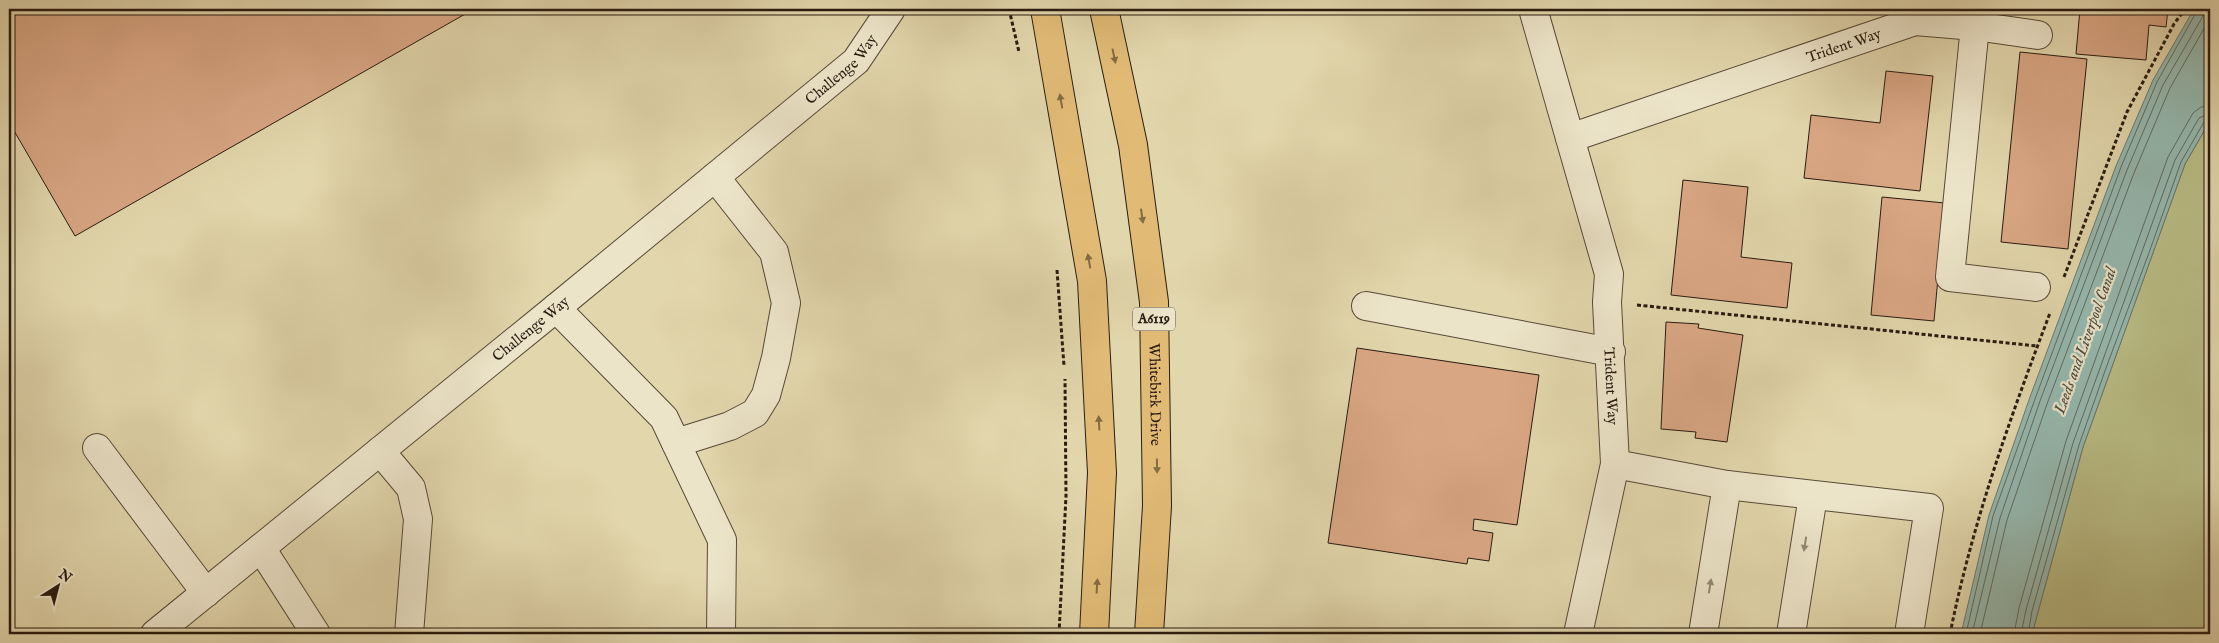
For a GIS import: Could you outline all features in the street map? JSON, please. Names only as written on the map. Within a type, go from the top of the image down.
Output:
[{"type":"highway","points":[[1044,9],[1092,281],[1102,473],[1094,634]]},
{"type":"highway","name":"Whitebirk Drive","points":[[1104,9],[1133,145],[1154,302],[1157,506],[1149,634]]},
{"type":"street","name":"Challenge Way","points":[[155,634],[856,61],[890,9]]},
{"type":"street","name":"Trident Way","points":[[1533,9],[1609,274],[1607,302],[1611,352],[1615,464],[1578,634]]},
{"type":"street","name":"Trident Way","points":[[1570,138],[1915,21],[1975,26],[2038,35]]},
{"type":"street","points":[[1975,26],[1950,278],[2036,287]]},
{"type":"street","points":[[676,444],[730,426],[755,413],[766,395],[776,358],[786,302],[774,252],[714,177]]},
{"type":"street","points":[[1366,306],[1611,352]]},
{"type":"street","points":[[556,308],[664,418],[722,540],[721,634]]},
{"type":"street","points":[[97,448],[206,593]]},
{"type":"street","points":[[380,451],[410,488],[418,519],[409,634]]},
{"type":"street","points":[[1615,464],[1727,485],[1929,508],[1909,634]]},
{"type":"street","points":[[1703,634],[1727,485]]},
{"type":"street","points":[[1791,634],[1813,496]]},
{"type":"street","points":[[261,548],[316,634]]},
{"type":"path","points":[[1009,9],[1021,58]]},
{"type":"path","points":[[2062,282],[2127,112],[2174,24],[2185,9]]},
{"type":"path","points":[[1057,264],[1064,367]]},
{"type":"path","points":[[1607,302],[2037,346]]},
{"type":"path","points":[[1950,634],[1960,583],[1978,516],[2037,346],[2052,309]]},
{"type":"path","points":[[1059,634],[1066,496],[1064,376]]},
{"type":"green space","points":[[2210,121],[2210,634],[2032,634],[2083,447],[2185,164]]},
{"type":"water","name":"Leeds and Liverpool Canal","points":[[2194,9],[2210,9],[2210,121],[2185,164],[2083,447],[2032,634],[1961,634],[1989,515],[2030,397],[2116,166],[2153,80]]},
{"type":"building","points":[[9,9],[474,9],[75,236],[9,122]]},
{"type":"building","points":[[2080,9],[2168,9],[2166,27],[2149,25],[2146,60],[2076,54]]},
{"type":"building","points":[[2020,52],[2087,59],[2068,249],[2001,242]]},
{"type":"building","points":[[1886,71],[1933,76],[1920,191],[1804,178],[1811,115],[1880,123]]},
{"type":"building","points":[[1683,180],[1748,187],[1741,257],[1792,263],[1787,308],[1671,295]]},
{"type":"building","points":[[1882,197],[1945,203],[1934,321],[1871,315]]},
{"type":"building","points":[[1666,322],[1699,324],[1698,328],[1743,335],[1727,442],[1695,438],[1696,432],[1661,429]]},
{"type":"building","points":[[1357,348],[1539,375],[1517,525],[1474,519],[1473,530],[1493,533],[1489,561],[1468,558],[1467,564],[1328,543]]}]
